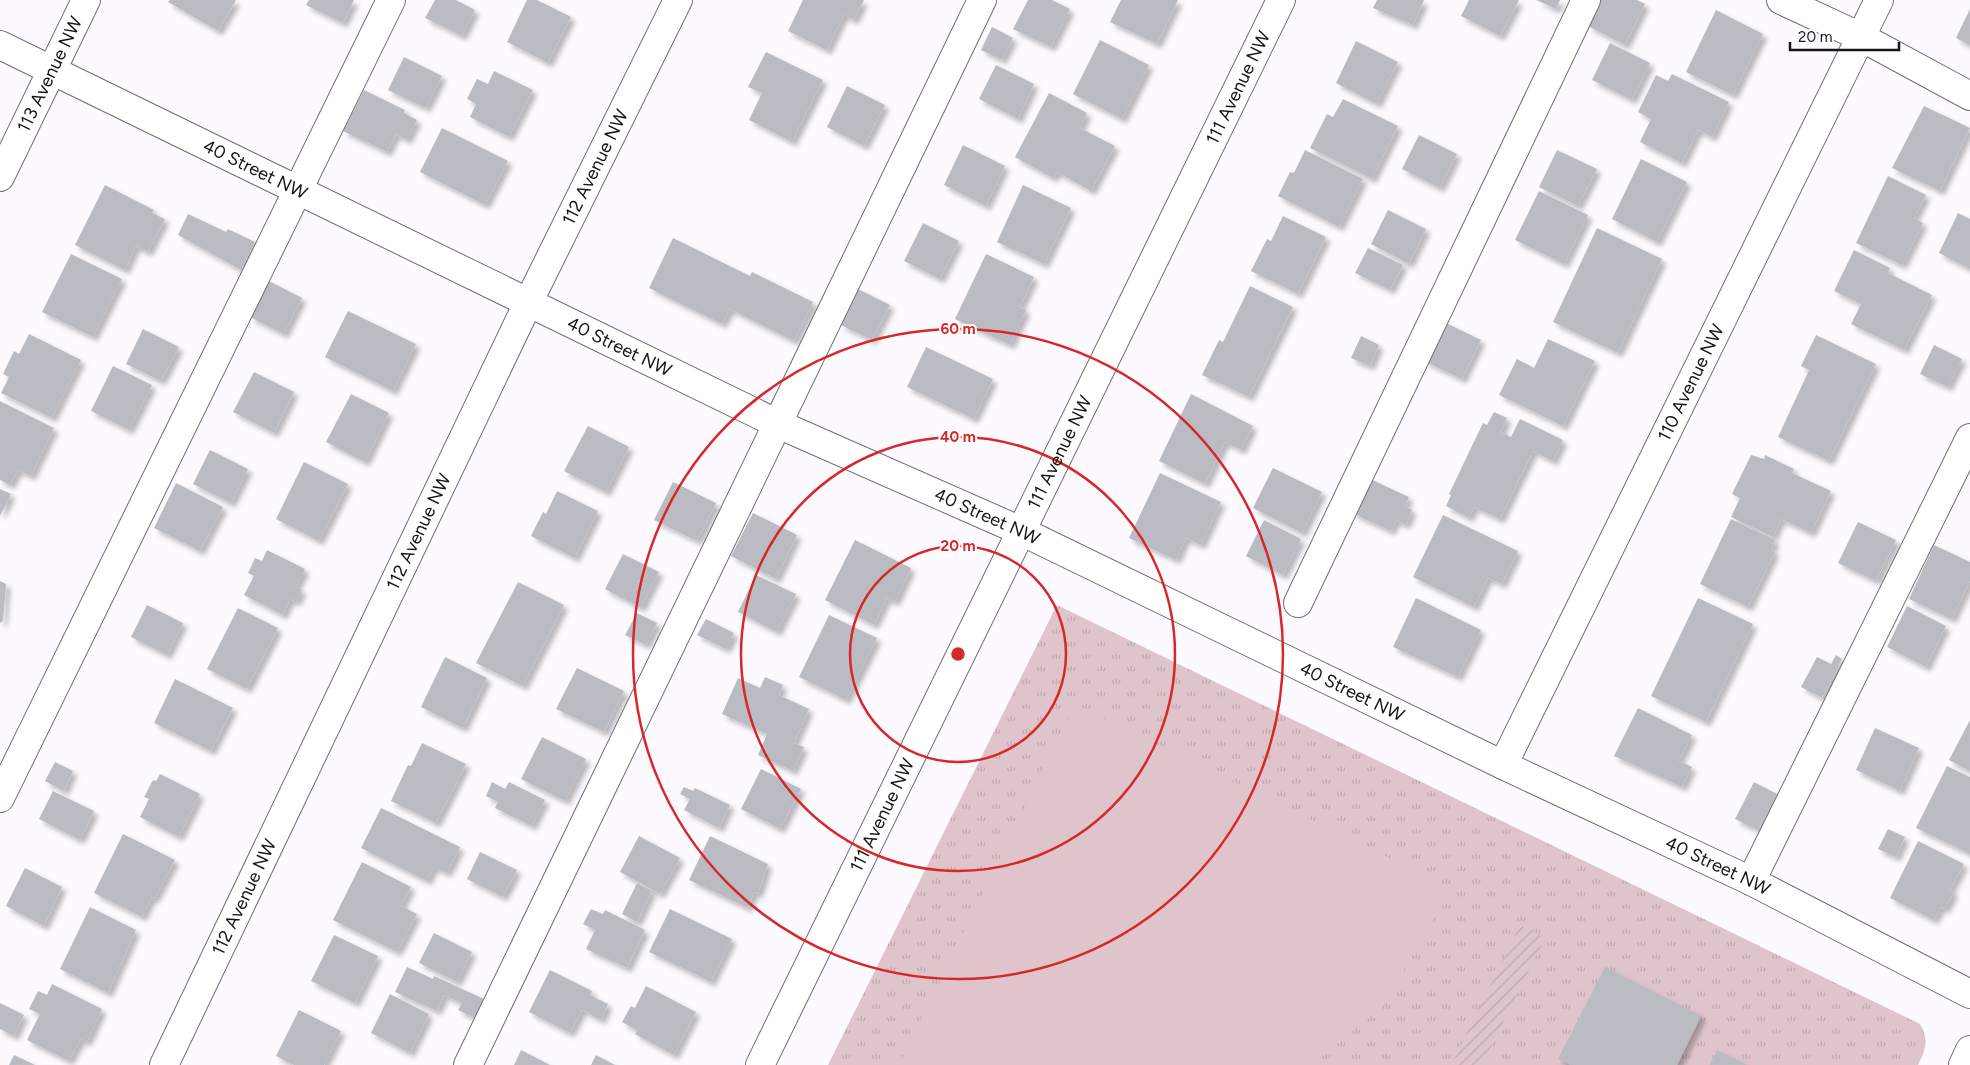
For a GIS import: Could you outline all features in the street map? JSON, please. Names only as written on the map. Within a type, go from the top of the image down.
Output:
[{"type":"street","name":"113 Avenue NW","points":[[0,177],[86,0]]},
{"type":"street","points":[[0,798],[391,0]]},
{"type":"street","name":"112 Avenue NW","points":[[164,1065],[528,303],[678,0]]},
{"type":"street","points":[[468,1065],[982,0]]},
{"type":"street","name":"111 Avenue NW","points":[[760,1065],[1281,0]]},
{"type":"street","points":[[1298,603],[1586,0]]},
{"type":"street","points":[[1780,0],[1861,37],[1970,96]]},
{"type":"street","name":"110 Avenue NW","points":[[1503,765],[1879,0]]},
{"type":"street","name":"40 Street NW","points":[[0,45],[778,424],[1021,531],[1503,765],[1751,881],[1970,994]]},
{"type":"street","points":[[1751,881],[1970,438]]},
{"type":"street","points":[[1963,1065],[1970,1050]]},
{"type":"green space","points":[[1057,605],[1920,1024],[1925,1035],[1925,1044],[1918,1065],[828,1065]]},
{"type":"green space","points":[[1075,704],[1452,889],[1381,1008],[1310,1065],[899,1065]]},
{"type":"green space","points":[[1520,925],[1545,938],[1482,1065],[1451,1065]]},
{"type":"building","points":[[170,0],[236,0],[218,31],[168,2]]},
{"type":"building","points":[[309,0],[354,0],[343,23],[306,5]]},
{"type":"building","points":[[435,0],[456,0],[475,10],[462,36],[425,18]]},
{"type":"building","points":[[527,0],[537,0],[571,17],[548,63],[507,42]]},
{"type":"building","points":[[803,0],[864,0],[854,20],[844,15],[827,50],[788,31]]},
{"type":"building","points":[[1028,0],[1052,0],[1070,9],[1051,47],[1013,29]]},
{"type":"building","points":[[1121,0],[1178,0],[1157,44],[1110,22]]},
{"type":"building","points":[[1377,0],[1424,0],[1413,25],[1373,8]]},
{"type":"building","points":[[1469,0],[1519,0],[1500,36],[1461,16]]},
{"type":"building","points":[[1536,0],[1560,0],[1556,9]]},
{"type":"building","points":[[1601,0],[1637,0],[1645,4],[1625,45],[1588,26]]},
{"type":"building","points":[[1970,9],[1970,45],[1956,38]]},
{"type":"building","points":[[1716,10],[1763,34],[1733,95],[1686,72]]},
{"type":"building","points":[[992,27],[1013,38],[1002,60],[981,50]]},
{"type":"building","points":[[1100,40],[1149,65],[1122,119],[1073,94]]},
{"type":"building","points":[[1356,41],[1398,62],[1377,104],[1336,83]]},
{"type":"building","points":[[1610,43],[1650,63],[1632,100],[1592,80]]},
{"type":"building","points":[[766,52],[823,80],[792,142],[749,120],[762,93],[748,87]]},
{"type":"building","points":[[404,57],[442,76],[426,108],[388,90]]},
{"type":"building","points":[[996,65],[1034,84],[1018,119],[979,99]]},
{"type":"building","points":[[494,71],[533,90],[509,137],[470,117],[476,104],[467,99],[477,79],[488,84]]},
{"type":"building","points":[[1672,74],[1729,102],[1712,137],[1698,130],[1682,163],[1640,142],[1651,119],[1638,112],[1656,75],[1668,81]]},
{"type":"building","points":[[847,86],[885,105],[864,146],[827,127]]},
{"type":"building","points":[[364,90],[405,110],[404,113],[417,120],[407,140],[396,134],[387,152],[343,131]]},
{"type":"building","points":[[1049,93],[1087,113],[1080,128],[1115,146],[1091,191],[1057,172],[1053,178],[1015,157]]},
{"type":"building","points":[[1343,99],[1398,126],[1372,179],[1310,148],[1327,114],[1333,117]]},
{"type":"building","points":[[1924,106],[1970,128],[1940,191],[1892,168]]},
{"type":"building","points":[[442,128],[508,161],[485,205],[420,172]]},
{"type":"building","points":[[1419,135],[1457,154],[1440,188],[1402,169]]},
{"type":"building","points":[[963,145],[1005,166],[986,206],[944,185]]},
{"type":"building","points":[[1305,150],[1363,179],[1339,227],[1278,196],[1290,172],[1294,173]]},
{"type":"building","points":[[1557,150],[1597,169],[1578,206],[1539,187]]},
{"type":"building","points":[[1641,159],[1687,182],[1657,242],[1612,219]]},
{"type":"building","points":[[1888,176],[1926,195],[1914,218],[1923,223],[1902,265],[1856,243]]},
{"type":"building","points":[[105,185],[154,210],[152,213],[165,219],[148,252],[136,246],[125,270],[75,245]]},
{"type":"building","points":[[1023,185],[1071,208],[1044,264],[997,242]]},
{"type":"building","points":[[1539,191],[1588,215],[1564,264],[1515,240]]},
{"type":"building","points":[[1388,210],[1426,229],[1409,264],[1371,244]]},
{"type":"building","points":[[1958,213],[1970,219],[1970,269],[1939,253]]},
{"type":"building","points":[[188,214],[226,232],[228,229],[255,242],[241,270],[178,235]]},
{"type":"building","points":[[1283,216],[1326,237],[1298,294],[1251,271],[1267,239],[1271,241]]},
{"type":"building","points":[[923,223],[959,241],[940,279],[904,261]]},
{"type":"building","points":[[1597,228],[1662,259],[1618,353],[1553,322]]},
{"type":"building","points":[[673,238],[750,276],[752,272],[813,302],[794,341],[730,309],[722,324],[649,288]]},
{"type":"building","points":[[1368,248],[1403,265],[1390,290],[1355,273]]},
{"type":"building","points":[[1854,250],[1890,268],[1888,273],[1932,295],[1904,350],[1851,324],[1861,304],[1834,291]]},
{"type":"building","points":[[71,254],[122,279],[93,337],[42,312]]},
{"type":"building","points":[[986,254],[1034,277],[1020,307],[1026,310],[1010,345],[955,319]]},
{"type":"building","points":[[269,281],[302,298],[284,334],[250,317]]},
{"type":"building","points":[[1250,286],[1293,307],[1249,397],[1202,375],[1219,340],[1223,342]]},
{"type":"building","points":[[858,289],[890,305],[872,340],[841,325]]},
{"type":"building","points":[[348,311],[416,344],[393,391],[325,357]]},
{"type":"building","points":[[1442,321],[1481,340],[1462,379],[1424,361]]},
{"type":"building","points":[[143,329],[179,347],[161,381],[126,364]]},
{"type":"building","points":[[29,334],[81,360],[52,418],[1,393],[9,377],[3,374],[14,351],[19,354]]},
{"type":"building","points":[[1816,335],[1876,364],[1829,461],[1778,437],[1809,370],[1801,366]]},
{"type":"building","points":[[1361,336],[1379,345],[1370,366],[1351,358]]},
{"type":"building","points":[[1548,339],[1595,361],[1563,426],[1499,395],[1517,359],[1534,368]]},
{"type":"building","points":[[1934,345],[1962,359],[1948,387],[1920,374]]},
{"type":"building","points":[[926,347],[993,379],[974,419],[907,387]]},
{"type":"building","points":[[113,366],[152,385],[129,430],[91,411]]},
{"type":"building","points":[[254,372],[294,392],[274,433],[233,412]]},
{"type":"building","points":[[351,394],[389,413],[365,462],[326,442]]},
{"type":"building","points":[[1191,394],[1253,426],[1241,450],[1225,442],[1205,484],[1159,461]]},
{"type":"building","points":[[0,401],[54,428],[31,476],[18,470],[10,485],[0,480]]},
{"type":"building","points":[[1494,412],[1507,418],[1501,432],[1511,437],[1520,419],[1563,440],[1553,461],[1533,451],[1500,519],[1474,507],[1469,518],[1446,506],[1451,495],[1449,494],[1483,423],[1487,425]]},
{"type":"building","points":[[588,426],[629,447],[606,492],[564,471]]},
{"type":"building","points":[[210,450],[248,469],[231,503],[193,484]]},
{"type":"building","points":[[1751,455],[1764,459],[1765,455],[1794,469],[1792,473],[1831,491],[1811,533],[1781,519],[1773,537],[1731,517],[1740,498],[1732,494]]},
{"type":"building","points":[[304,462],[348,484],[319,541],[276,519]]},
{"type":"building","points":[[1273,468],[1322,492],[1302,533],[1253,508]]},
{"type":"building","points":[[1160,473],[1221,502],[1201,545],[1186,538],[1176,560],[1129,538]]},
{"type":"building","points":[[1368,478],[1409,497],[1405,506],[1412,510],[1406,525],[1396,520],[1391,531],[1352,513]]},
{"type":"building","points":[[673,482],[716,503],[697,541],[654,520]]},
{"type":"building","points":[[176,483],[223,507],[200,551],[154,528]]},
{"type":"building","points":[[0,489],[11,494],[0,516]]},
{"type":"building","points":[[557,491],[598,511],[575,558],[531,536],[543,512],[546,514]]},
{"type":"building","points":[[753,513],[797,535],[776,579],[731,556]]},
{"type":"building","points":[[1443,515],[1518,551],[1502,584],[1488,578],[1474,607],[1413,577]]},
{"type":"building","points":[[1731,519],[1775,540],[1771,550],[1775,552],[1748,607],[1700,584]]},
{"type":"building","points":[[1264,520],[1301,539],[1283,575],[1246,556]]},
{"type":"building","points":[[1858,522],[1896,540],[1876,581],[1838,563]]},
{"type":"building","points":[[855,540],[911,568],[895,602],[887,598],[874,625],[825,600]]},
{"type":"building","points":[[1934,545],[1970,562],[1970,581],[1952,619],[1909,599]]},
{"type":"building","points":[[267,550],[305,569],[296,587],[302,590],[296,602],[290,599],[283,615],[244,595],[254,576],[248,573],[255,558],[262,561]]},
{"type":"building","points":[[623,554],[659,572],[641,608],[605,589]]},
{"type":"building","points":[[756,575],[796,594],[777,632],[738,612]]},
{"type":"building","points":[[0,581],[6,584],[3,621],[0,623]]},
{"type":"building","points":[[518,582],[564,605],[523,686],[476,663]]},
{"type":"building","points":[[1416,598],[1481,630],[1458,677],[1393,647]]},
{"type":"building","points":[[1698,598],[1753,624],[1706,722],[1651,696]]},
{"type":"building","points":[[147,605],[183,623],[167,655],[131,637]]},
{"type":"building","points":[[1907,606],[1946,626],[1926,667],[1887,647]]},
{"type":"building","points":[[238,608],[278,628],[247,689],[207,669]]},
{"type":"building","points":[[637,613],[657,623],[646,645],[625,635]]},
{"type":"building","points":[[829,615],[877,638],[846,700],[799,677]]},
{"type":"building","points":[[706,619],[734,633],[726,649],[697,635]]},
{"type":"building","points":[[1836,655],[1842,659],[1822,698],[1801,687],[1817,657],[1831,664]]},
{"type":"building","points":[[445,657],[487,678],[463,728],[421,707]]},
{"type":"building","points":[[577,668],[624,691],[604,732],[556,709]]},
{"type":"building","points":[[765,677],[783,685],[779,695],[809,709],[794,743],[804,747],[793,771],[758,755],[767,734],[722,714],[738,678],[760,688]]},
{"type":"building","points":[[175,679],[233,708],[211,751],[154,723]]},
{"type":"building","points":[[1638,708],[1692,735],[1679,761],[1692,767],[1682,787],[1614,756]]},
{"type":"building","points":[[1970,720],[1970,771],[1949,760]]},
{"type":"building","points":[[1875,728],[1919,748],[1900,791],[1856,770]]},
{"type":"building","points":[[542,737],[586,759],[565,801],[521,779]]},
{"type":"building","points":[[422,743],[466,764],[436,823],[391,801],[408,765],[411,766]]},
{"type":"building","points":[[55,762],[73,771],[64,791],[45,781]]},
{"type":"building","points":[[1947,766],[1970,777],[1970,854],[1916,828]]},
{"type":"building","points":[[761,769],[801,789],[780,829],[741,809]]},
{"type":"building","points":[[160,774],[200,794],[179,837],[140,817],[149,799],[144,797],[153,780],[156,781]]},
{"type":"building","points":[[492,782],[505,789],[509,782],[545,800],[532,826],[495,808],[498,802],[486,796]]},
{"type":"building","points":[[1754,782],[1777,794],[1758,830],[1735,819]]},
{"type":"building","points":[[684,787],[693,791],[695,788],[730,805],[719,828],[684,810],[690,799],[680,794]]},
{"type":"building","points":[[53,791],[94,811],[80,840],[39,819]]},
{"type":"building","points":[[381,808],[460,847],[447,873],[434,867],[427,881],[361,848]]},
{"type":"building","points":[[1888,829],[1905,837],[1896,857],[1878,849]]},
{"type":"building","points":[[123,834],[175,860],[155,898],[152,897],[142,917],[94,893]]},
{"type":"building","points":[[639,836],[680,858],[660,894],[620,872]]},
{"type":"building","points":[[710,836],[768,864],[758,894],[754,892],[748,908],[689,880]]},
{"type":"building","points":[[1918,841],[1964,864],[1950,890],[1954,892],[1945,909],[1941,907],[1934,920],[1890,898]]},
{"type":"building","points":[[480,852],[517,870],[503,897],[467,879]]},
{"type":"building","points":[[362,862],[411,887],[401,906],[417,914],[397,952],[333,920]]},
{"type":"building","points":[[25,868],[62,887],[44,926],[6,906]]},
{"type":"building","points":[[637,883],[652,891],[637,922],[622,914]]},
{"type":"building","points":[[90,907],[136,930],[108,993],[60,969]]},
{"type":"building","points":[[591,909],[603,914],[605,910],[645,930],[627,968],[586,949],[595,930],[583,924]]},
{"type":"building","points":[[670,909],[732,939],[711,982],[649,952]]},
{"type":"building","points":[[434,933],[472,952],[457,982],[419,963]]},
{"type":"building","points":[[334,935],[378,956],[355,1003],[311,981]]},
{"type":"building","points":[[407,967],[433,979],[434,976],[484,999],[475,1018],[458,1010],[462,1003],[444,995],[437,1011],[395,992]]},
{"type":"building","points":[[1605,967],[1701,1016],[1677,1065],[1571,1065],[1558,1059]]},
{"type":"building","points":[[550,970],[592,991],[590,995],[608,1004],[601,1020],[582,1010],[570,1033],[529,1012]]},
{"type":"building","points":[[52,984],[102,1009],[87,1042],[81,1039],[69,1061],[27,1040],[40,1014],[29,1009],[38,991],[47,995]]},
{"type":"building","points":[[646,986],[696,1012],[674,1055],[635,1034],[637,1030],[622,1022],[631,1006],[635,1008]]},
{"type":"building","points":[[390,994],[429,1014],[410,1053],[371,1033]]},
{"type":"building","points":[[0,1003],[24,1015],[14,1036],[0,1029]]},
{"type":"building","points":[[299,1010],[341,1031],[324,1065],[294,1065],[276,1056]]},
{"type":"building","points":[[521,1050],[550,1065],[514,1065]]},
{"type":"building","points":[[1717,1050],[1747,1065],[1710,1065]]},
{"type":"building","points":[[14,1055],[35,1065],[9,1065]]},
{"type":"building","points":[[596,1055],[615,1065],[591,1065]]}]
